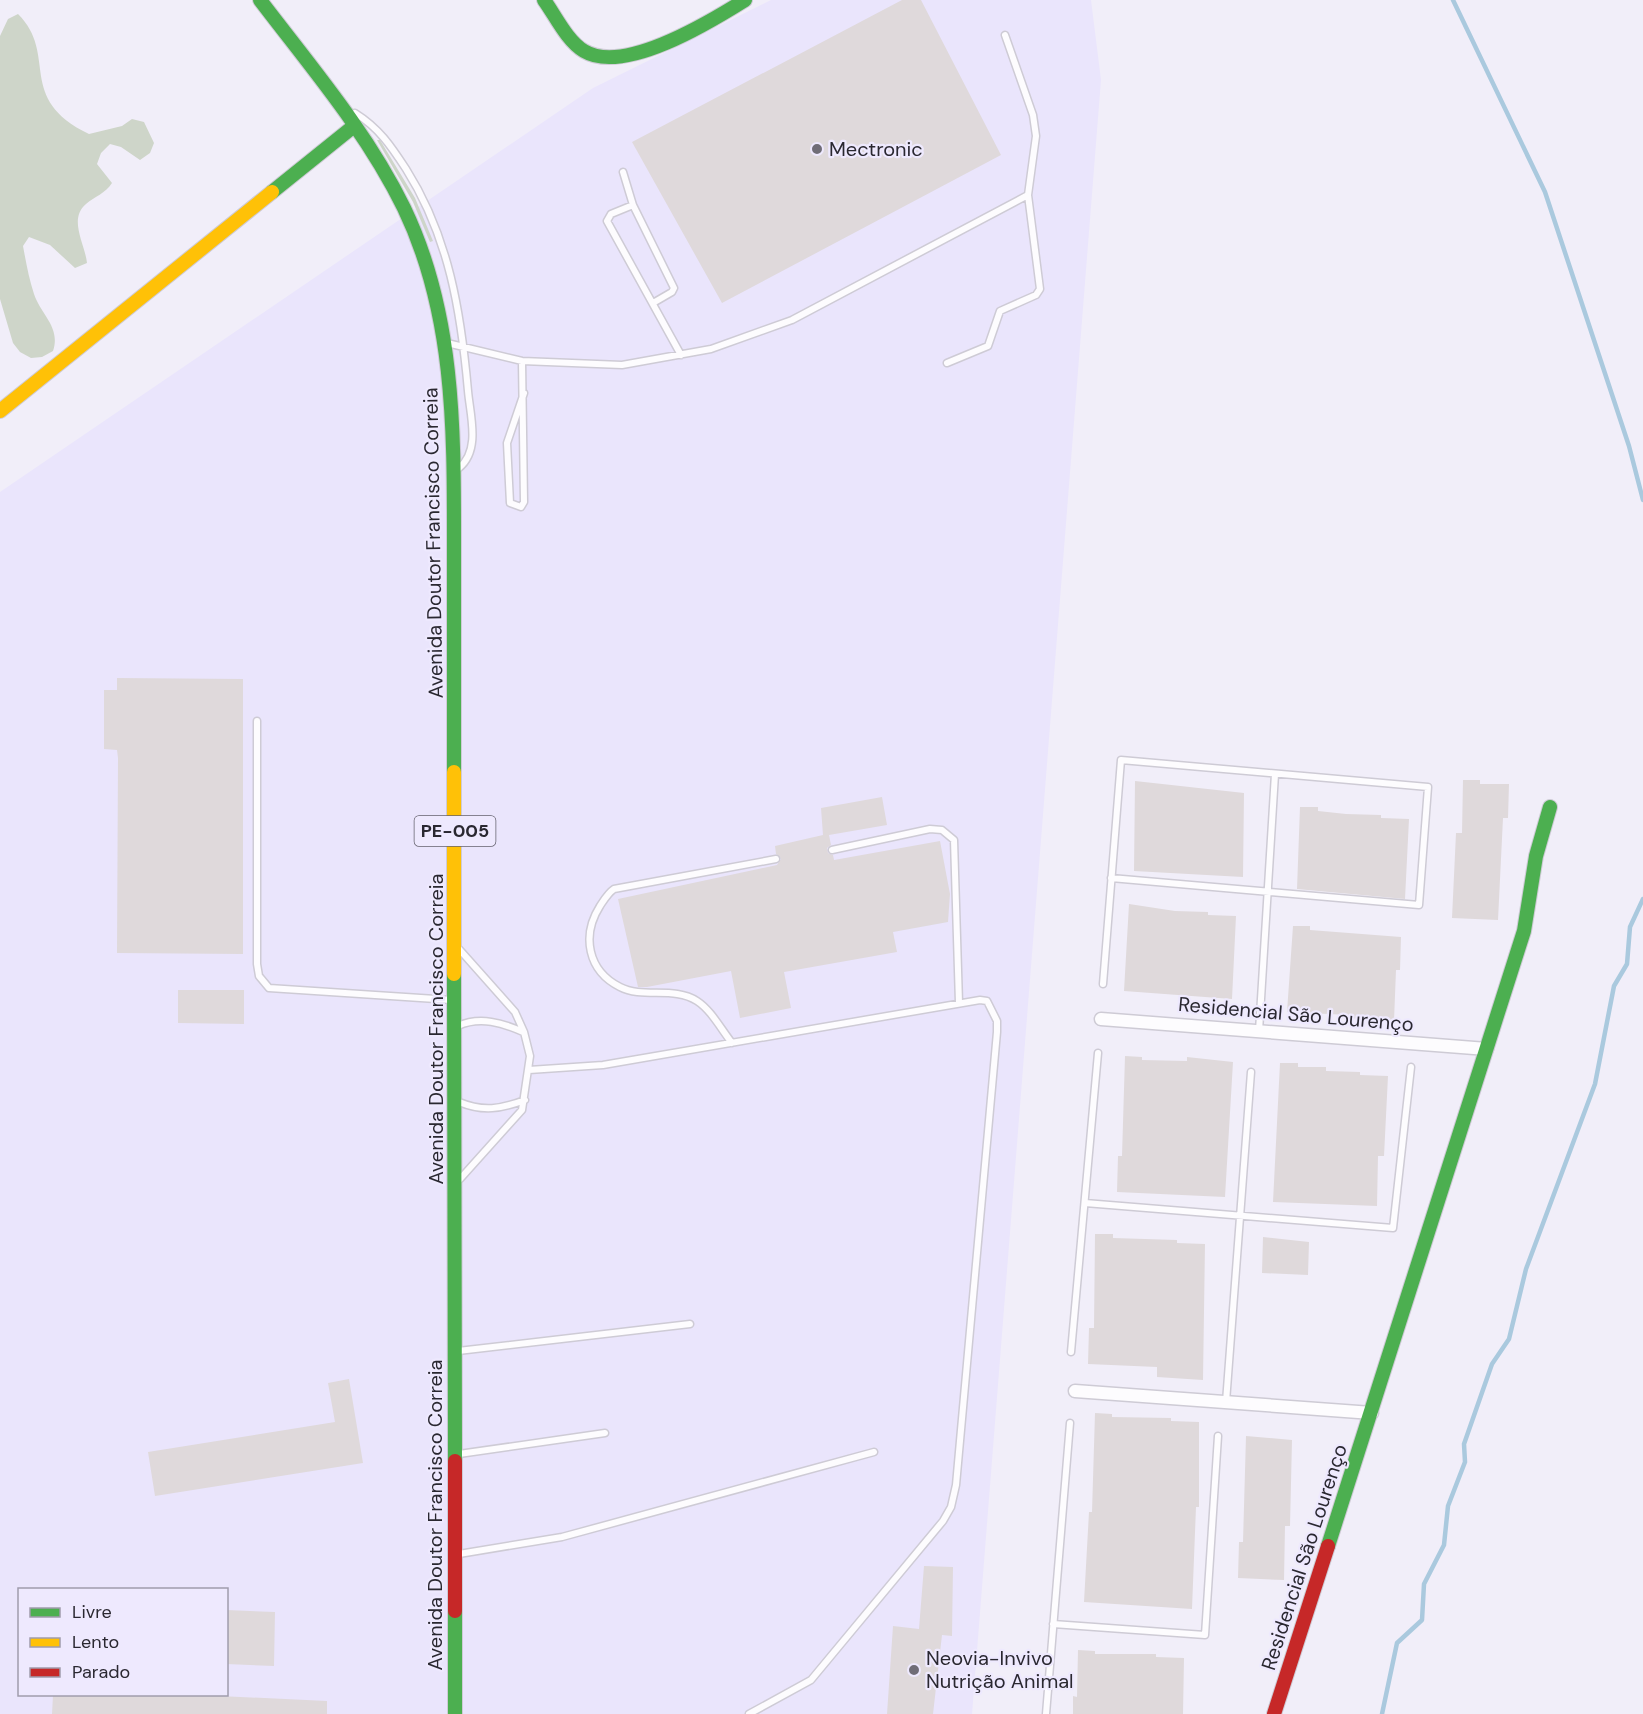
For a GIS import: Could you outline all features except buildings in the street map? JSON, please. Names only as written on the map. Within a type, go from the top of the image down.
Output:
[{"type":"main road","name":"Avenida Doutor Francisco Correia","points":[[260,0],[354,126],[405,208],[433,287],[446,343],[453,412],[454,472],[455,1714]]},
{"type":"main road","points":[[544,0],[581,49],[601,58],[643,50],[720,15],[745,0]]},
{"type":"main road","points":[[0,411],[354,126]]},
{"type":"main road","name":"Residencial São Lourenço","points":[[1274,1714],[1372,1413],[1524,931],[1536,856],[1550,807]]},
{"type":"street","name":"Residencial São Lourenço","points":[[1101,1019],[1487,1049]]},
{"type":"street","points":[[1075,1391],[1372,1413]]},
{"type":"lane","points":[[947,363],[988,346],[1000,311],[1036,295],[1040,289],[1028,195],[1036,136],[1033,115],[1005,35]]},
{"type":"lane","points":[[333,98],[374,125],[386,139],[414,183],[435,225],[447,258],[464,345],[473,447],[468,459],[454,472]]},
{"type":"lane","points":[[623,172],[633,205],[674,288],[672,292],[653,303]]},
{"type":"lane","points":[[446,343],[464,345],[522,361],[622,365],[711,350],[792,320],[1028,195]]},
{"type":"lane","points":[[633,205],[611,214],[607,221],[681,355]]},
{"type":"lane","points":[[522,361],[524,393],[524,502],[521,507],[510,503],[507,443],[524,393]]},
{"type":"lane","points":[[257,721],[257,964],[263,982],[269,988],[456,1001]]},
{"type":"lane","points":[[1103,984],[1121,760],[1428,787],[1419,905],[1112,878]]},
{"type":"lane","points":[[1259,1031],[1275,774]]},
{"type":"lane","points":[[832,850],[930,829],[949,834],[954,840],[959,1003]]},
{"type":"lane","points":[[732,1043],[697,1001],[686,996],[621,988],[601,974],[590,956],[590,931],[594,915],[615,889],[776,859]]},
{"type":"lane","points":[[456,946],[515,1012],[524,1032],[530,1056],[522,1110],[456,1184]]},
{"type":"lane","points":[[529,1070],[603,1065],[987,1000],[997,1021],[956,1485],[951,1507],[943,1521],[819,1673],[800,1688],[748,1714]]},
{"type":"lane","points":[[455,1027],[464,1023],[485,1021],[504,1024],[524,1032]]},
{"type":"lane","points":[[1071,1352],[1098,1053]]},
{"type":"lane","points":[[1084,1203],[1393,1228],[1411,1066]]},
{"type":"lane","points":[[1226,1402],[1251,1072]]},
{"type":"lane","points":[[456,1100],[470,1107],[494,1109],[525,1100]]},
{"type":"lane","points":[[455,1351],[690,1324]]},
{"type":"lane","points":[[1046,1714],[1070,1423]]},
{"type":"lane","points":[[455,1454],[605,1433]]},
{"type":"lane","points":[[1053,1624],[1205,1635],[1218,1436]]},
{"type":"lane","points":[[456,1554],[562,1537],[874,1452]]},
{"type":"shaded area","points":[[771,0],[1091,0],[1101,80],[972,1714],[0,1714],[0,492],[593,88]]},
{"type":"shaded area","points":[[18,14],[30,29],[36,45],[45,91],[52,106],[66,120],[89,134],[122,126],[132,119],[144,122],[154,143],[150,153],[140,160],[121,147],[110,144],[101,153],[97,164],[112,183],[86,204],[78,217],[79,232],[87,263],[75,268],[50,245],[29,237],[23,246],[34,294],[52,328],[55,343],[53,351],[42,357],[31,358],[20,352],[13,343],[0,299],[0,36],[8,19]]},
{"type":"shaded area","points":[[377,140],[380,140],[415,198],[433,241],[430,242],[413,202]]},
{"type":"waterway","points":[[1453,0],[1545,192],[1629,446],[1643,500]]},
{"type":"waterway","points":[[1382,1714],[1397,1643],[1422,1620],[1424,1584],[1444,1545],[1448,1506],[1465,1462],[1464,1444],[1492,1364],[1509,1339],[1526,1269],[1595,1084],[1614,986],[1627,964],[1630,927],[1643,899]]},
{"type":"traffic: fast","points":[[260,0],[356,126],[373,153],[404,208],[421,248],[433,289],[442,331],[452,416],[454,772]]},
{"type":"traffic: fast","points":[[544,0],[572,41],[584,51],[601,57],[621,56],[666,43],[711,21],[745,0]]},
{"type":"traffic: fast","points":[[272,192],[354,126]]},
{"type":"traffic: fast","points":[[1328,1546],[1524,931],[1536,856],[1550,807]]},
{"type":"traffic: fast","points":[[454,974],[455,1461]]},
{"type":"traffic: fast","points":[[455,1611],[455,1714]]},
{"type":"traffic: slow","points":[[0,411],[272,192]]},
{"type":"traffic: slow","points":[[454,772],[454,974]]},
{"type":"traffic: jam","points":[[455,1461],[455,1611]]},
{"type":"traffic: jam","points":[[1274,1714],[1328,1546]]},
{"type":"place","name":"Mectronic","points":[[817,149]]},
{"type":"place","name":"Neovia-Invivo Nutrição Animal","points":[[914,1670]]}]
